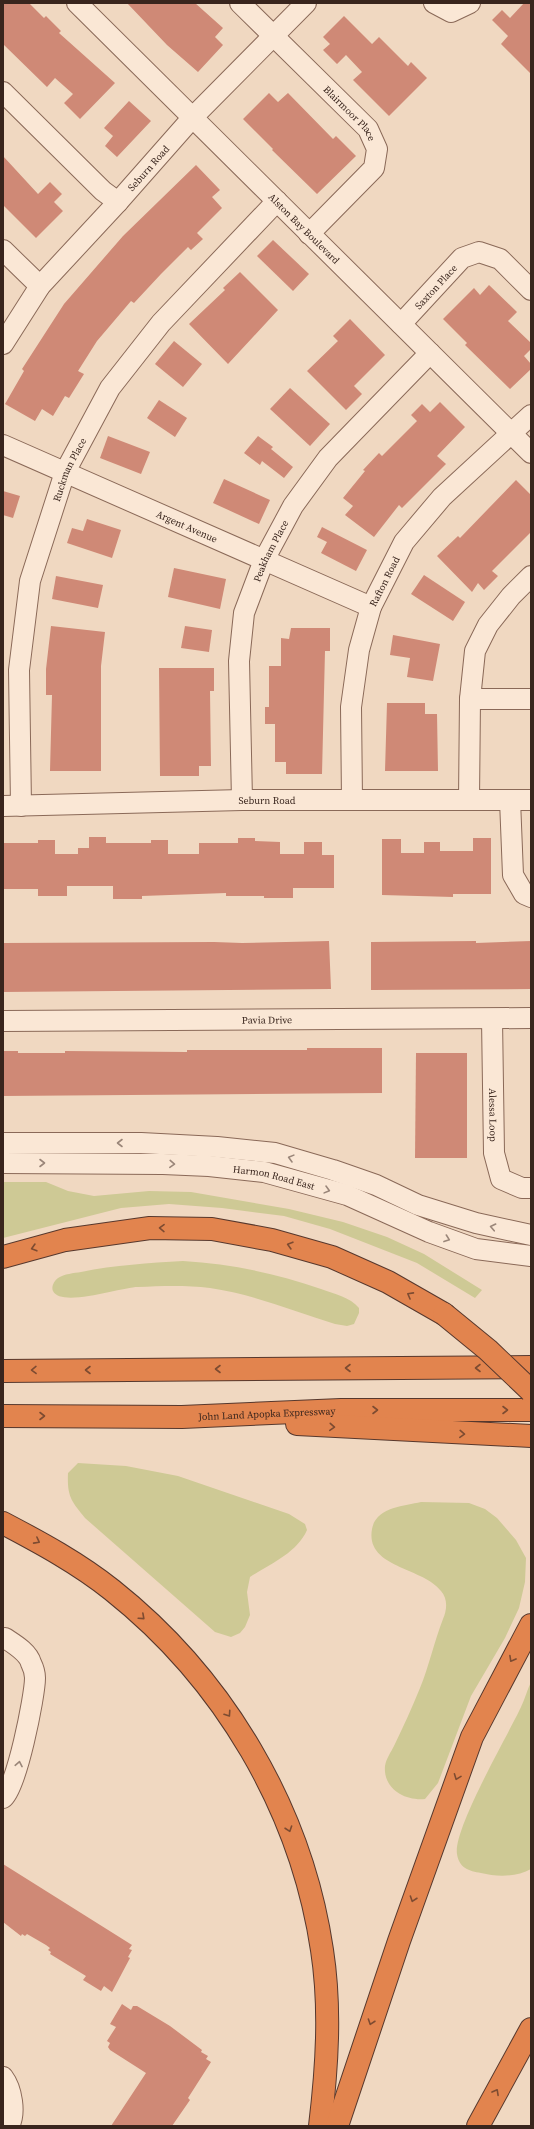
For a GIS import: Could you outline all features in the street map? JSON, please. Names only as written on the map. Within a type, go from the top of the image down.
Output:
[{"type":"highway","points":[[3,1257],[65,1240],[142,1229],[212,1229],[272,1240],[332,1257],[388,1282],[444,1314],[488,1350],[531,1391]]},
{"type":"highway","points":[[3,1371],[531,1367]]},
{"type":"highway","name":"John Land Apopka Expressway","points":[[3,1416],[182,1416],[341,1410],[531,1410]]},
{"type":"highway","points":[[182,1416],[340,1427],[531,1436]]},
{"type":"highway","points":[[3,1523],[65,1556],[113,1590],[162,1634],[207,1684],[248,1744],[280,1804],[308,1883],[322,1950],[327,2016],[326,2078],[320,2126]]},
{"type":"highway","points":[[338,2126],[394,1955],[472,1737],[531,1625]]},
{"type":"highway","points":[[478,2126],[531,2030]]},
{"type":"street","name":"Alston Bay Boulevard","points":[[77,3],[531,453]]},
{"type":"street","name":"Blairmoor Place","points":[[240,3],[368,129],[377,149],[374,168],[309,234]]},
{"type":"street","name":"Seburn Road","points":[[3,344],[40,286],[118,202],[193,117],[306,3]]},
{"type":"street","points":[[434,3],[451,12],[470,3]]},
{"type":"street","points":[[3,92],[103,191],[118,202]]},
{"type":"street","name":"Ruckman Place","points":[[12,806],[19,670],[29,588],[65,472],[110,388],[160,323],[277,201]]},
{"type":"street","points":[[3,250],[40,286]]},
{"type":"street","name":"Saxton Place","points":[[401,324],[462,258],[479,252],[500,259],[531,290]]},
{"type":"street","name":"Peakham Place","points":[[242,800],[239,661],[244,613],[264,560],[293,506],[328,458],[430,353]]},
{"type":"street","name":"Rafton Road","points":[[352,800],[351,707],[359,650],[371,607],[404,542],[442,497],[531,415]]},
{"type":"street","name":"Argent Avenue","points":[[3,445],[371,607]]},
{"type":"street","points":[[469,800],[470,699],[475,651],[488,625],[528,585]]},
{"type":"street","points":[[470,699],[531,699]]},
{"type":"street","name":"Seburn Road","points":[[12,806],[242,800],[531,800]]},
{"type":"street","points":[[510,800],[513,875],[524,894],[531,897]]},
{"type":"street","name":"Pavia Drive","points":[[3,1021],[531,1018]]},
{"type":"street","name":"Alessa Loop","points":[[492,1019],[494,1153],[502,1179],[522,1188],[531,1188]]},
{"type":"street","name":"Harmon Road East","points":[[3,1143],[141,1143],[217,1147],[275,1153],[333,1170],[376,1185],[418,1205],[476,1223],[531,1235]]},
{"type":"street","name":"Harmon Road East","points":[[3,1163],[163,1164],[209,1166],[264,1172],[347,1195],[429,1232],[476,1249],[531,1256]]},
{"type":"street","points":[[3,1798],[17,1774],[33,1696],[35,1676],[31,1660],[17,1646],[5,1638]]},
{"type":"street","points":[[3,2077],[10,2096],[13,2112],[9,2126]]},
{"type":"shaded area","points":[[3,1182],[46,1182],[68,1191],[94,1196],[149,1191],[191,1192],[289,1209],[343,1222],[387,1237],[424,1254],[482,1290],[475,1298],[417,1263],[330,1229],[284,1216],[222,1208],[169,1204],[121,1208],[3,1238]]},
{"type":"shaded area","points":[[183,1261],[218,1264],[253,1270],[304,1283],[346,1298],[359,1308],[359,1313],[354,1324],[347,1326],[335,1324],[241,1294],[210,1288],[183,1286],[138,1287],[67,1298],[58,1296],[52,1289],[53,1284],[57,1279],[69,1274],[119,1266]]},
{"type":"shaded area","points":[[78,1463],[126,1466],[178,1476],[289,1514],[305,1524],[307,1530],[297,1545],[290,1552],[250,1577],[247,1592],[250,1615],[245,1627],[240,1633],[231,1637],[215,1632],[85,1518],[73,1502],[68,1487],[68,1473]]},
{"type":"shaded area","points":[[421,1502],[469,1503],[485,1509],[497,1518],[516,1540],[526,1558],[525,1582],[519,1608],[505,1638],[471,1696],[438,1783],[425,1799],[417,1799],[403,1796],[392,1787],[385,1774],[385,1766],[387,1758],[394,1746],[423,1680],[444,1616],[446,1601],[441,1591],[433,1583],[397,1566],[377,1552],[372,1542],[372,1529],[379,1516],[385,1512],[399,1506]]},
{"type":"shaded area","points":[[531,1682],[531,1869],[520,1874],[507,1876],[472,1871],[462,1866],[457,1854],[458,1842],[463,1824],[521,1707]]},
{"type":"building","points":[[3,3],[29,3],[44,18],[46,16],[61,31],[59,33],[115,83],[80,119],[64,103],[73,94],[55,78],[47,87],[3,44]]},
{"type":"building","points":[[127,3],[195,3],[223,28],[215,37],[223,45],[198,72],[167,45]]},
{"type":"building","points":[[524,3],[531,3],[531,74],[501,44],[508,36],[492,20],[502,10],[510,18]]},
{"type":"building","points":[[344,16],[372,44],[379,37],[408,66],[411,62],[427,78],[389,116],[353,80],[362,72],[346,55],[337,64],[323,50],[330,44],[323,37]]},
{"type":"building","points":[[269,93],[278,102],[288,93],[333,139],[336,136],[356,156],[317,194],[243,119]]},
{"type":"building","points":[[129,101],[151,121],[117,157],[105,146],[113,136],[104,128]]},
{"type":"building","points":[[3,156],[38,194],[50,182],[62,194],[54,202],[63,211],[36,238],[3,205]]},
{"type":"building","points":[[196,165],[220,190],[212,197],[222,208],[197,233],[203,239],[191,250],[188,247],[134,303],[131,301],[97,341],[78,371],[84,374],[69,398],[65,396],[53,416],[42,409],[35,421],[5,404],[24,371],[22,369],[64,304],[123,236]]},
{"type":"building","points":[[273,240],[309,274],[293,291],[257,256]]},
{"type":"building","points":[[240,272],[278,310],[228,364],[189,324],[225,290],[223,288]]},
{"type":"building","points":[[489,285],[517,312],[508,321],[531,343],[531,349],[524,356],[531,364],[531,369],[510,389],[465,345],[467,343],[443,319],[474,288],[480,295]]},
{"type":"building","points":[[350,319],[385,355],[354,386],[362,394],[346,410],[307,371],[338,341],[333,336]]},
{"type":"building","points":[[174,341],[202,364],[183,387],[155,364]]},
{"type":"building","points":[[290,388],[330,424],[310,446],[270,409]]},
{"type":"building","points":[[159,400],[187,418],[175,437],[147,418]]},
{"type":"building","points":[[440,402],[465,427],[437,456],[446,464],[402,508],[399,505],[374,537],[345,515],[353,506],[343,498],[365,471],[363,470],[379,453],[382,456],[417,421],[411,415],[422,404],[430,412]]},
{"type":"building","points":[[108,436],[150,452],[141,474],[100,458]]},
{"type":"building","points":[[258,436],[273,447],[271,449],[293,467],[284,478],[262,461],[260,465],[244,453]]},
{"type":"building","points":[[224,479],[270,500],[259,524],[213,503]]},
{"type":"building","points":[[516,480],[531,495],[531,532],[492,571],[498,576],[484,590],[478,583],[472,592],[437,556],[458,536],[460,538]]},
{"type":"building","points":[[3,491],[20,496],[13,518],[3,515]]},
{"type":"building","points":[[87,519],[121,530],[112,558],[67,543],[72,528],[83,531]]},
{"type":"building","points":[[322,527],[367,550],[356,571],[321,553],[327,542],[317,537]]},
{"type":"building","points":[[174,568],[226,579],[220,609],[168,597]]},
{"type":"building","points":[[424,575],[465,602],[453,621],[411,594]]},
{"type":"building","points":[[56,576],[103,585],[98,608],[52,599]]},
{"type":"building","points":[[51,626],[105,632],[101,666],[101,771],[50,771],[52,695],[46,695],[46,669]]},
{"type":"building","points":[[185,626],[212,630],[209,652],[181,648]]},
{"type":"building","points":[[291,628],[330,628],[330,651],[325,651],[322,774],[286,774],[286,762],[275,762],[275,724],[265,724],[265,707],[269,707],[269,666],[281,666],[281,638],[289,639]]},
{"type":"building","points":[[393,635],[440,644],[433,681],[407,677],[410,658],[390,655]]},
{"type":"building","points":[[159,668],[214,668],[214,691],[210,691],[211,766],[199,766],[199,776],[160,776]]},
{"type":"building","points":[[387,703],[425,703],[425,714],[437,714],[438,771],[385,771]]},
{"type":"building","points":[[89,837],[106,837],[106,843],[151,843],[151,840],[168,840],[168,854],[199,854],[199,843],[238,843],[238,838],[255,838],[255,841],[280,842],[280,854],[304,854],[304,842],[322,842],[322,855],[334,855],[334,888],[293,888],[293,898],[226,896],[226,893],[142,896],[142,899],[113,899],[113,886],[67,886],[67,896],[38,896],[38,889],[3,889],[3,843],[38,843],[38,840],[55,840],[55,854],[78,854],[78,848],[89,848]]},
{"type":"building","points":[[473,838],[491,838],[491,894],[453,894],[453,897],[382,895],[382,839],[401,839],[401,853],[424,853],[424,842],[440,842],[440,851],[473,851]]},
{"type":"building","points":[[329,941],[331,989],[3,992],[3,943],[242,943]]},
{"type":"building","points":[[476,941],[476,943],[531,941],[531,989],[371,990],[371,942]]},
{"type":"building","points":[[307,1048],[382,1048],[382,1093],[3,1096],[3,1051],[18,1051],[18,1053],[65,1053],[65,1051],[187,1052],[187,1050],[307,1050]]},
{"type":"building","points":[[416,1053],[467,1053],[467,1158],[415,1158]]},
{"type":"building","points":[[3,1864],[132,1945],[129,1949],[132,1950],[128,1957],[130,1958],[112,1992],[104,1986],[101,1991],[83,1980],[86,1976],[50,1954],[51,1952],[48,1950],[50,1948],[46,1945],[27,1934],[25,1936],[22,1934],[21,1936],[3,1922]]},
{"type":"building","points":[[122,2004],[131,2010],[133,2006],[137,2006],[170,2026],[202,2050],[201,2052],[208,2056],[206,2059],[211,2062],[188,2098],[190,2100],[172,2126],[111,2126],[146,2073],[110,2050],[108,2047],[110,2043],[107,2041],[116,2027],[110,2024]]}]
